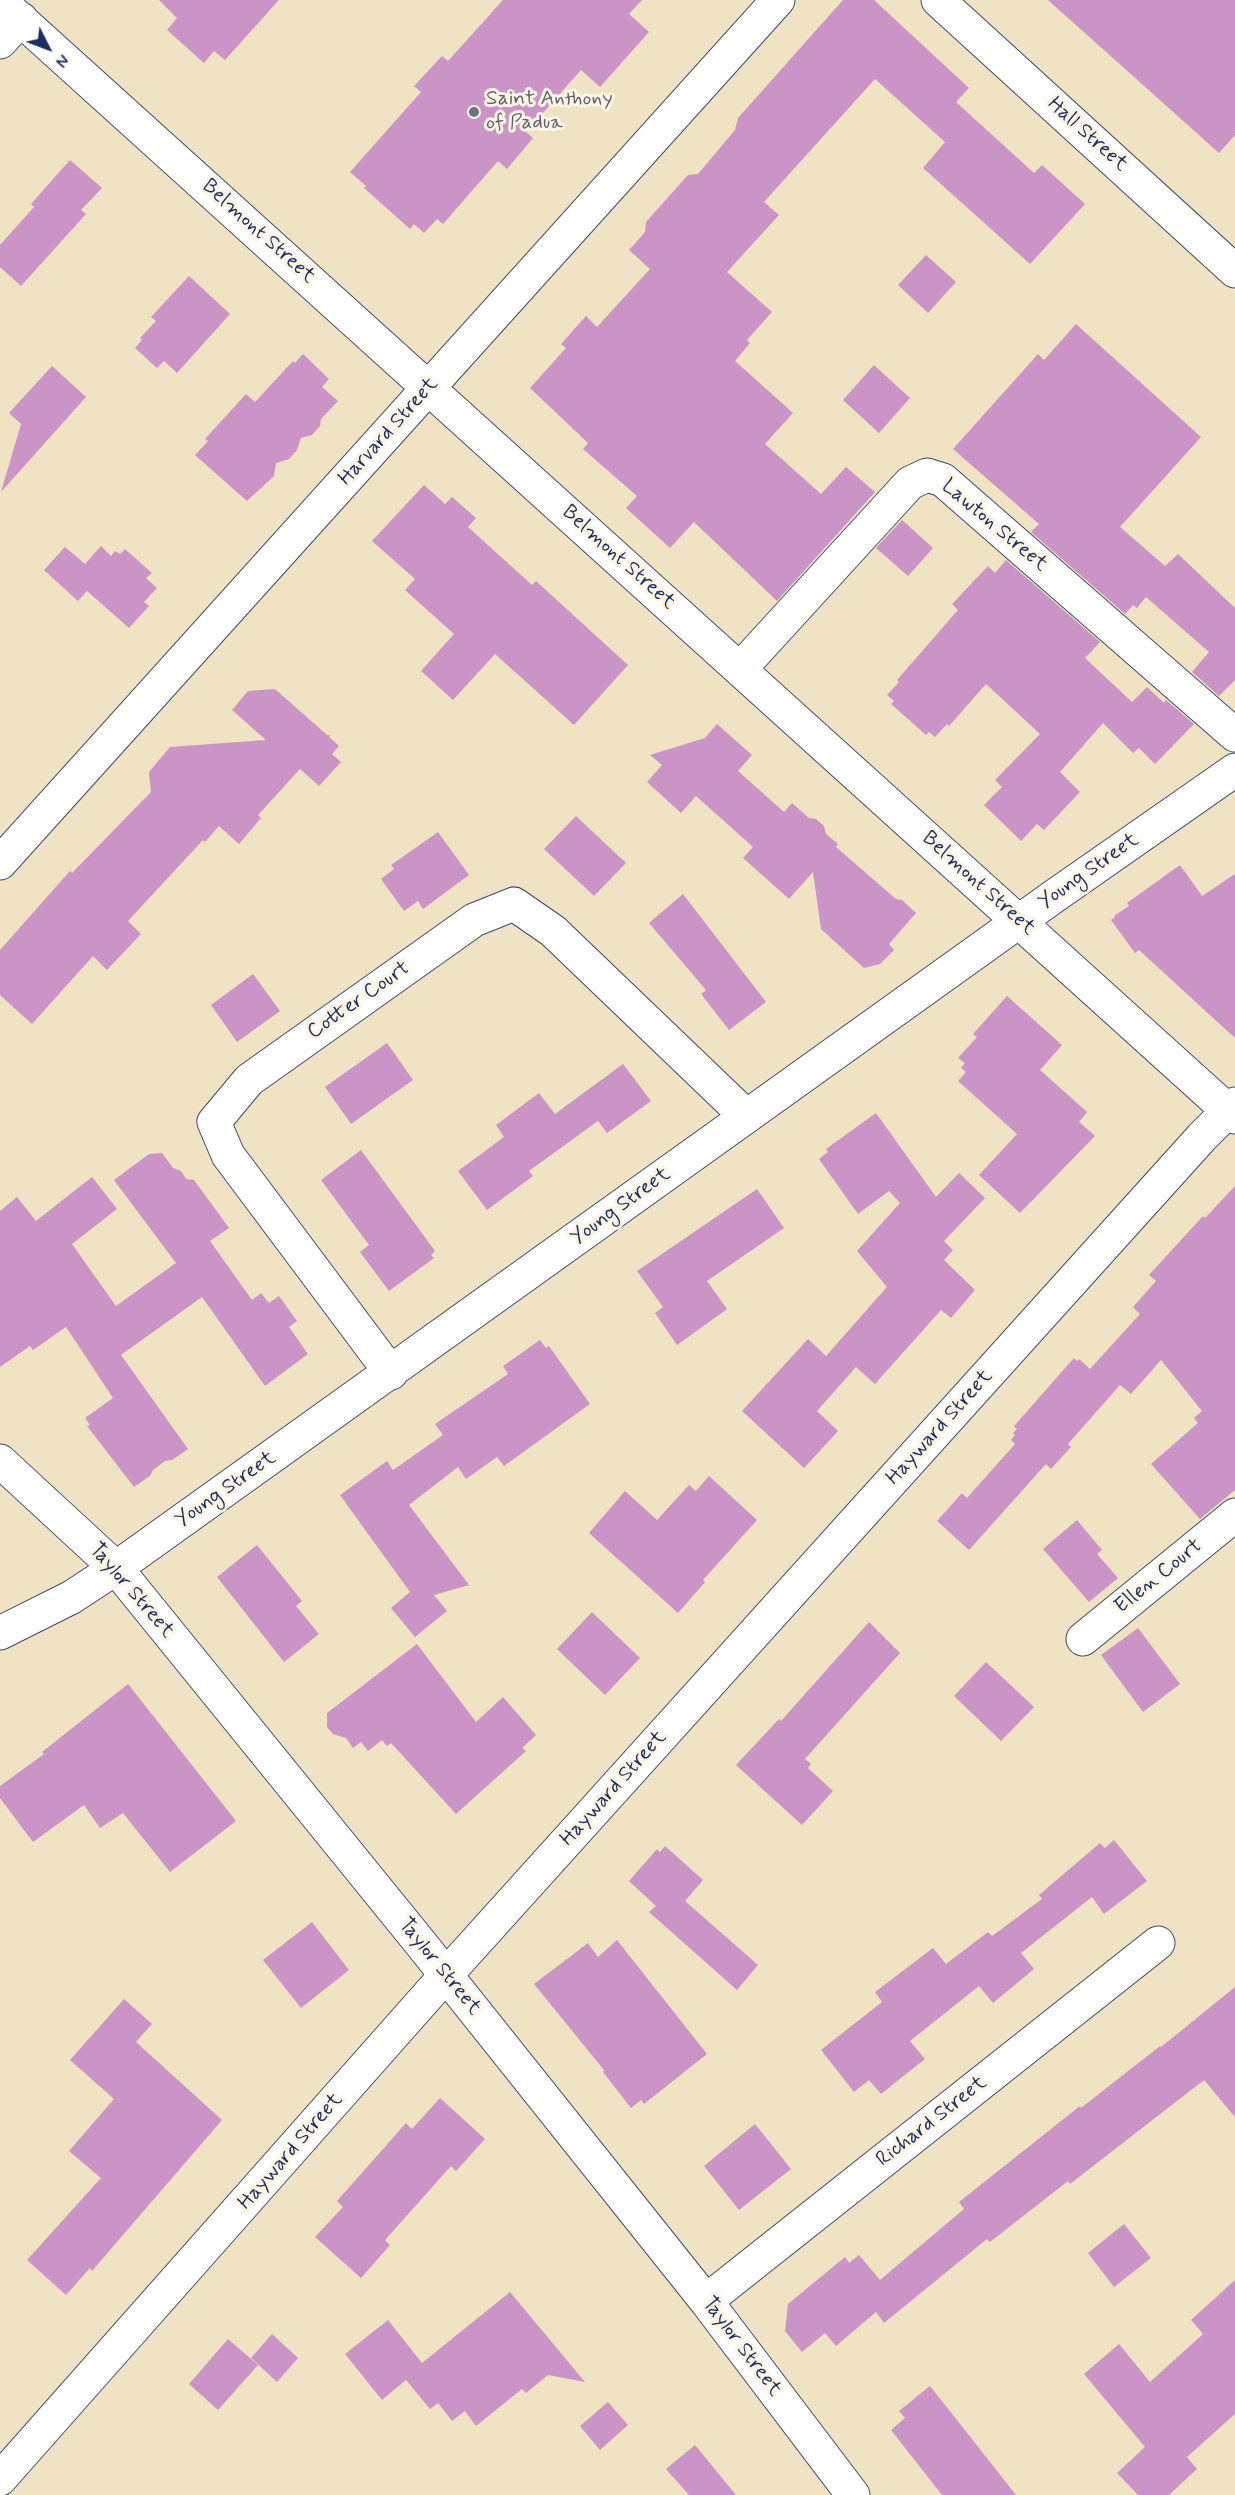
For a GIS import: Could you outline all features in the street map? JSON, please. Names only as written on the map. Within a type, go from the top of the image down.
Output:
[{"type":"street","name":"Harvard Street","points":[[0,863],[778,0]]},
{"type":"street","name":"Hall Street","points":[[938,0],[1235,271]]},
{"type":"street","name":"Belmont Street","points":[[7,21],[429,387],[1233,1111]]},
{"type":"street","name":"Lawton Street","points":[[740,669],[910,483],[927,475],[943,480],[1235,735]]},
{"type":"street","name":"Young Street","points":[[0,1633],[72,1597],[116,1568],[391,1373],[746,1116],[1235,770]]},
{"type":"street","name":"Cotter Court","points":[[391,1373],[228,1155],[214,1122],[249,1080],[258,1073],[474,920],[514,904],[553,931],[746,1116]]},
{"type":"street","name":"Hayward Street","points":[[0,2479],[446,1975],[1202,1137],[1233,1111]]},
{"type":"street","name":"Taylor Street","points":[[0,1461],[116,1568],[446,1975],[706,2301],[853,2495]]},
{"type":"street","name":"Ellen Court","points":[[1083,1639],[1235,1515]]},
{"type":"street","name":"Richard Street","points":[[706,2301],[1158,1943]]},
{"type":"building","points":[[159,0],[279,0],[225,60],[214,51],[204,63],[167,30],[177,18]]},
{"type":"building","name":"Saint Anthony of Padua","points":[[503,0],[642,0],[629,14],[649,32],[600,87],[581,70],[526,132],[533,138],[507,169],[498,161],[443,224],[437,219],[424,233],[414,224],[410,229],[364,188],[366,186],[350,172],[421,92],[414,86],[442,56],[448,61]]},
{"type":"building","points":[[843,0],[874,0],[969,88],[956,102],[1034,173],[1042,165],[1085,204],[1030,264],[923,168],[945,142],[875,79],[764,202],[779,215],[727,272],[772,312],[747,340],[750,343],[735,361],[793,413],[765,444],[821,494],[846,467],[875,492],[777,601],[694,522],[670,548],[626,508],[637,496],[583,449],[588,443],[530,388],[566,348],[561,344],[586,316],[597,327],[650,269],[629,250],[645,232],[646,222],[688,175],[698,174],[735,130],[738,118]]},
{"type":"building","points":[[1048,0],[1235,0],[1235,135],[1219,153]]},
{"type":"building","points":[[70,160],[102,188],[81,210],[86,214],[21,286],[0,267],[0,245],[34,207],[31,204]]},
{"type":"building","points":[[926,255],[956,282],[928,313],[898,285]]},
{"type":"building","points":[[189,276],[230,314],[177,373],[164,361],[157,368],[135,348],[142,340],[140,338],[156,321],[151,317]]},
{"type":"building","points":[[1076,324],[1201,437],[1120,527],[1165,566],[1178,554],[1235,608],[1235,680],[1219,696],[1192,672],[1209,652],[1146,597],[1137,608],[1133,605],[1125,614],[1031,532],[1039,524],[953,449],[1038,354],[1044,360]]},
{"type":"building","points":[[303,354],[329,379],[322,387],[338,401],[321,419],[320,426],[312,435],[301,438],[297,450],[289,459],[276,463],[274,476],[247,501],[195,455],[208,441],[205,439],[246,394],[255,402],[293,361],[295,363]]},
{"type":"building","points":[[874,365],[910,398],[879,433],[843,400]]},
{"type":"building","points":[[52,366],[86,397],[1,492],[21,424],[9,413]]},
{"type":"building","points":[[424,485],[445,504],[452,497],[476,518],[468,527],[532,585],[536,581],[628,665],[574,725],[495,654],[453,700],[421,671],[454,634],[405,590],[415,579],[372,541]]},
{"type":"building","points":[[902,520],[933,548],[908,576],[876,548]]},
{"type":"building","points":[[101,546],[111,556],[115,551],[120,554],[125,549],[152,573],[146,578],[157,588],[144,602],[149,606],[129,628],[87,591],[78,601],[44,570],[65,547],[85,564]]},
{"type":"building","points":[[1006,560],[1100,642],[1085,658],[1132,702],[1147,687],[1164,703],[1166,700],[1194,724],[1155,764],[1139,748],[1133,753],[1103,723],[1060,772],[1080,792],[1044,830],[1037,824],[1021,841],[984,805],[1002,787],[995,780],[1040,734],[986,684],[949,726],[947,724],[935,737],[929,732],[926,735],[891,704],[894,701],[887,695],[899,682],[897,680],[958,610],[952,604],[988,566],[995,573]]},
{"type":"building","points":[[275,689],[327,735],[330,735],[329,737],[339,746],[332,754],[341,762],[319,786],[300,769],[258,815],[261,818],[239,844],[219,826],[205,842],[203,840],[128,921],[141,934],[107,970],[93,956],[32,1024],[0,995],[0,950],[70,871],[72,873],[151,792],[149,772],[170,747],[266,740],[232,710],[248,691]]},
{"type":"building","points":[[717,724],[752,755],[738,771],[784,812],[792,803],[809,818],[816,819],[824,826],[826,834],[838,844],[836,847],[896,899],[902,900],[916,913],[889,944],[894,950],[880,964],[864,968],[821,929],[813,872],[789,899],[743,858],[753,847],[696,796],[681,813],[647,782],[662,765],[650,755],[705,738]]},
{"type":"building","points":[[576,816],[626,863],[594,896],[544,849]]},
{"type":"building","points":[[438,832],[469,875],[423,909],[418,901],[404,911],[381,879],[394,869],[391,865]]},
{"type":"building","points":[[1180,865],[1202,896],[1235,874],[1235,1038],[1139,950],[1135,953],[1111,920],[1129,906],[1127,903]]},
{"type":"building","points":[[683,894],[766,1002],[729,1030],[701,994],[706,990],[649,923]]},
{"type":"building","points":[[253,974],[280,1011],[237,1042],[211,1005]]},
{"type":"building","points":[[1007,996],[1062,1045],[1040,1070],[1087,1112],[1079,1122],[1095,1136],[1020,1213],[979,1175],[1017,1134],[958,1081],[966,1072],[961,1068],[965,1063],[958,1058],[977,1037],[973,1034]]},
{"type":"building","points":[[387,1043],[413,1080],[351,1124],[325,1087]]},
{"type":"building","points":[[623,1064],[651,1101],[607,1133],[598,1121],[529,1171],[533,1176],[487,1210],[458,1171],[504,1137],[496,1125],[539,1093],[555,1114]]},
{"type":"building","points":[[876,1113],[936,1197],[959,1173],[985,1198],[944,1241],[953,1250],[944,1260],[975,1290],[951,1318],[941,1310],[875,1384],[856,1367],[817,1411],[838,1431],[804,1468],[742,1411],[808,1339],[826,1356],[887,1287],[857,1251],[900,1203],[889,1191],[858,1214],[819,1159],[828,1152],[826,1149]]},
{"type":"building","points":[[361,1150],[435,1251],[431,1255],[434,1258],[389,1291],[360,1252],[369,1245],[321,1180]]},
{"type":"building","points":[[162,1153],[173,1168],[181,1171],[186,1179],[194,1180],[229,1228],[210,1241],[252,1300],[261,1293],[269,1303],[279,1296],[297,1321],[289,1327],[308,1354],[265,1386],[202,1297],[121,1355],[188,1449],[172,1460],[165,1461],[153,1470],[150,1476],[134,1487],[87,1426],[90,1425],[85,1418],[113,1398],[66,1327],[33,1350],[30,1346],[0,1367],[0,1211],[17,1197],[36,1221],[92,1177],[117,1209],[72,1244],[116,1306],[176,1263],[114,1180],[149,1154]]},
{"type":"building","points":[[1235,1186],[1235,1490],[1200,1519],[1151,1464],[1198,1423],[1194,1418],[1202,1411],[1161,1360],[1131,1394],[1120,1385],[1068,1444],[1071,1447],[1051,1469],[1046,1464],[969,1550],[937,1521],[962,1493],[967,1498],[1015,1444],[1011,1440],[1017,1429],[1014,1426],[1074,1358],[1077,1361],[1079,1359],[1090,1369],[1140,1314],[1133,1307],[1156,1281],[1149,1275],[1203,1216],[1205,1218]]},
{"type":"building","points":[[757,1189],[784,1228],[707,1281],[727,1309],[677,1345],[655,1313],[663,1307],[637,1271]]},
{"type":"building","points":[[540,1340],[546,1348],[549,1346],[590,1404],[504,1466],[497,1457],[466,1479],[458,1467],[409,1505],[469,1585],[434,1595],[447,1611],[415,1637],[391,1608],[410,1592],[340,1495],[387,1461],[393,1470],[443,1435],[435,1424],[508,1374],[503,1366]]},
{"type":"building","points":[[709,1476],[757,1520],[703,1580],[705,1582],[678,1613],[589,1533],[625,1491],[657,1520],[689,1485],[696,1491]]},
{"type":"building","points":[[1077,1520],[1102,1550],[1097,1554],[1118,1578],[1089,1602],[1043,1549]]},
{"type":"building","points":[[257,1545],[302,1601],[296,1606],[319,1634],[284,1662],[217,1577]]},
{"type":"building","points":[[592,1612],[640,1658],[605,1695],[557,1649]]},
{"type":"building","points":[[869,1622],[900,1653],[805,1759],[811,1764],[808,1768],[833,1791],[802,1825],[736,1765],[779,1719],[781,1721]]},
{"type":"building","points":[[1138,1628],[1180,1684],[1143,1712],[1101,1655]]},
{"type":"building","points":[[417,1644],[476,1722],[503,1697],[536,1735],[522,1748],[526,1751],[456,1814],[391,1743],[387,1746],[382,1740],[368,1751],[361,1742],[353,1748],[346,1738],[333,1734],[327,1727],[327,1713]]},
{"type":"building","points":[[986,1662],[1034,1707],[1001,1741],[954,1696]]},
{"type":"building","points":[[128,1684],[236,1821],[170,1872],[123,1813],[100,1828],[84,1805],[33,1842],[0,1798],[0,1786],[44,1754],[42,1752]]},
{"type":"building","points":[[1114,1840],[1147,1881],[1104,1914],[1092,1897],[1021,1953],[1034,1969],[993,2003],[979,1986],[910,2041],[925,2059],[881,2094],[869,2080],[854,2092],[821,2050],[882,2002],[875,1992],[933,1948],[946,1964],[988,1932],[992,1936],[1042,1899],[1039,1895],[1100,1843],[1105,1848]]},
{"type":"building","points":[[665,1846],[703,1880],[685,1901],[758,1965],[737,1990],[649,1912],[656,1906],[629,1881],[657,1849],[660,1852]]},
{"type":"building","points":[[312,1922],[349,1970],[301,2008],[263,1960]]},
{"type":"building","points":[[617,1940],[707,2054],[644,2104],[641,2100],[631,2108],[603,2072],[604,2070],[534,1984],[588,1943],[598,1957]]},
{"type":"building","points":[[1235,1987],[1235,2117],[1204,2080],[1070,2184],[1068,2181],[990,2242],[987,2239],[884,2323],[876,2312],[836,2346],[825,2333],[802,2352],[785,2331],[788,2304],[845,2257],[849,2263],[859,2255],[880,2280],[964,2209],[959,2202],[1080,2106],[1081,2108],[1161,2047]]},
{"type":"building","points":[[124,1999],[152,2024],[136,2042],[222,2120],[92,2271],[90,2268],[66,2295],[27,2260],[101,2178],[69,2151],[114,2099],[70,2060]]},
{"type":"building","points":[[440,2098],[485,2139],[456,2171],[451,2166],[385,2240],[390,2245],[361,2278],[315,2237],[343,2207],[337,2201],[406,2123],[412,2129]]},
{"type":"building","points":[[755,2124],[791,2169],[739,2210],[704,2166]]},
{"type":"building","points":[[1124,2224],[1151,2258],[1114,2287],[1088,2253]]},
{"type":"building","points":[[1235,2280],[1235,2414],[1187,2457],[1197,2469],[1169,2495],[1138,2495],[1117,2473],[1145,2447],[1084,2374],[1119,2344],[1150,2382],[1203,2334],[1191,2320]]},
{"type":"building","points":[[510,2292],[585,2382],[548,2375],[526,2393],[522,2389],[476,2426],[465,2411],[452,2421],[438,2403],[430,2409],[406,2380],[382,2400],[345,2354],[388,2320],[422,2363]]},
{"type":"building","points":[[272,2334],[298,2358],[277,2382],[251,2358]]},
{"type":"building","points":[[228,2339],[258,2365],[218,2410],[189,2384]]},
{"type":"building","points":[[930,2386],[1016,2495],[942,2495],[891,2430],[905,2418],[899,2411]]},
{"type":"building","points":[[608,2402],[628,2425],[600,2450],[580,2426]]},
{"type":"building","points":[[695,2445],[736,2495],[689,2495],[666,2469]]},
{"type":"place","name":"Saint Anthony of Padua","points":[[474,112]]}]
